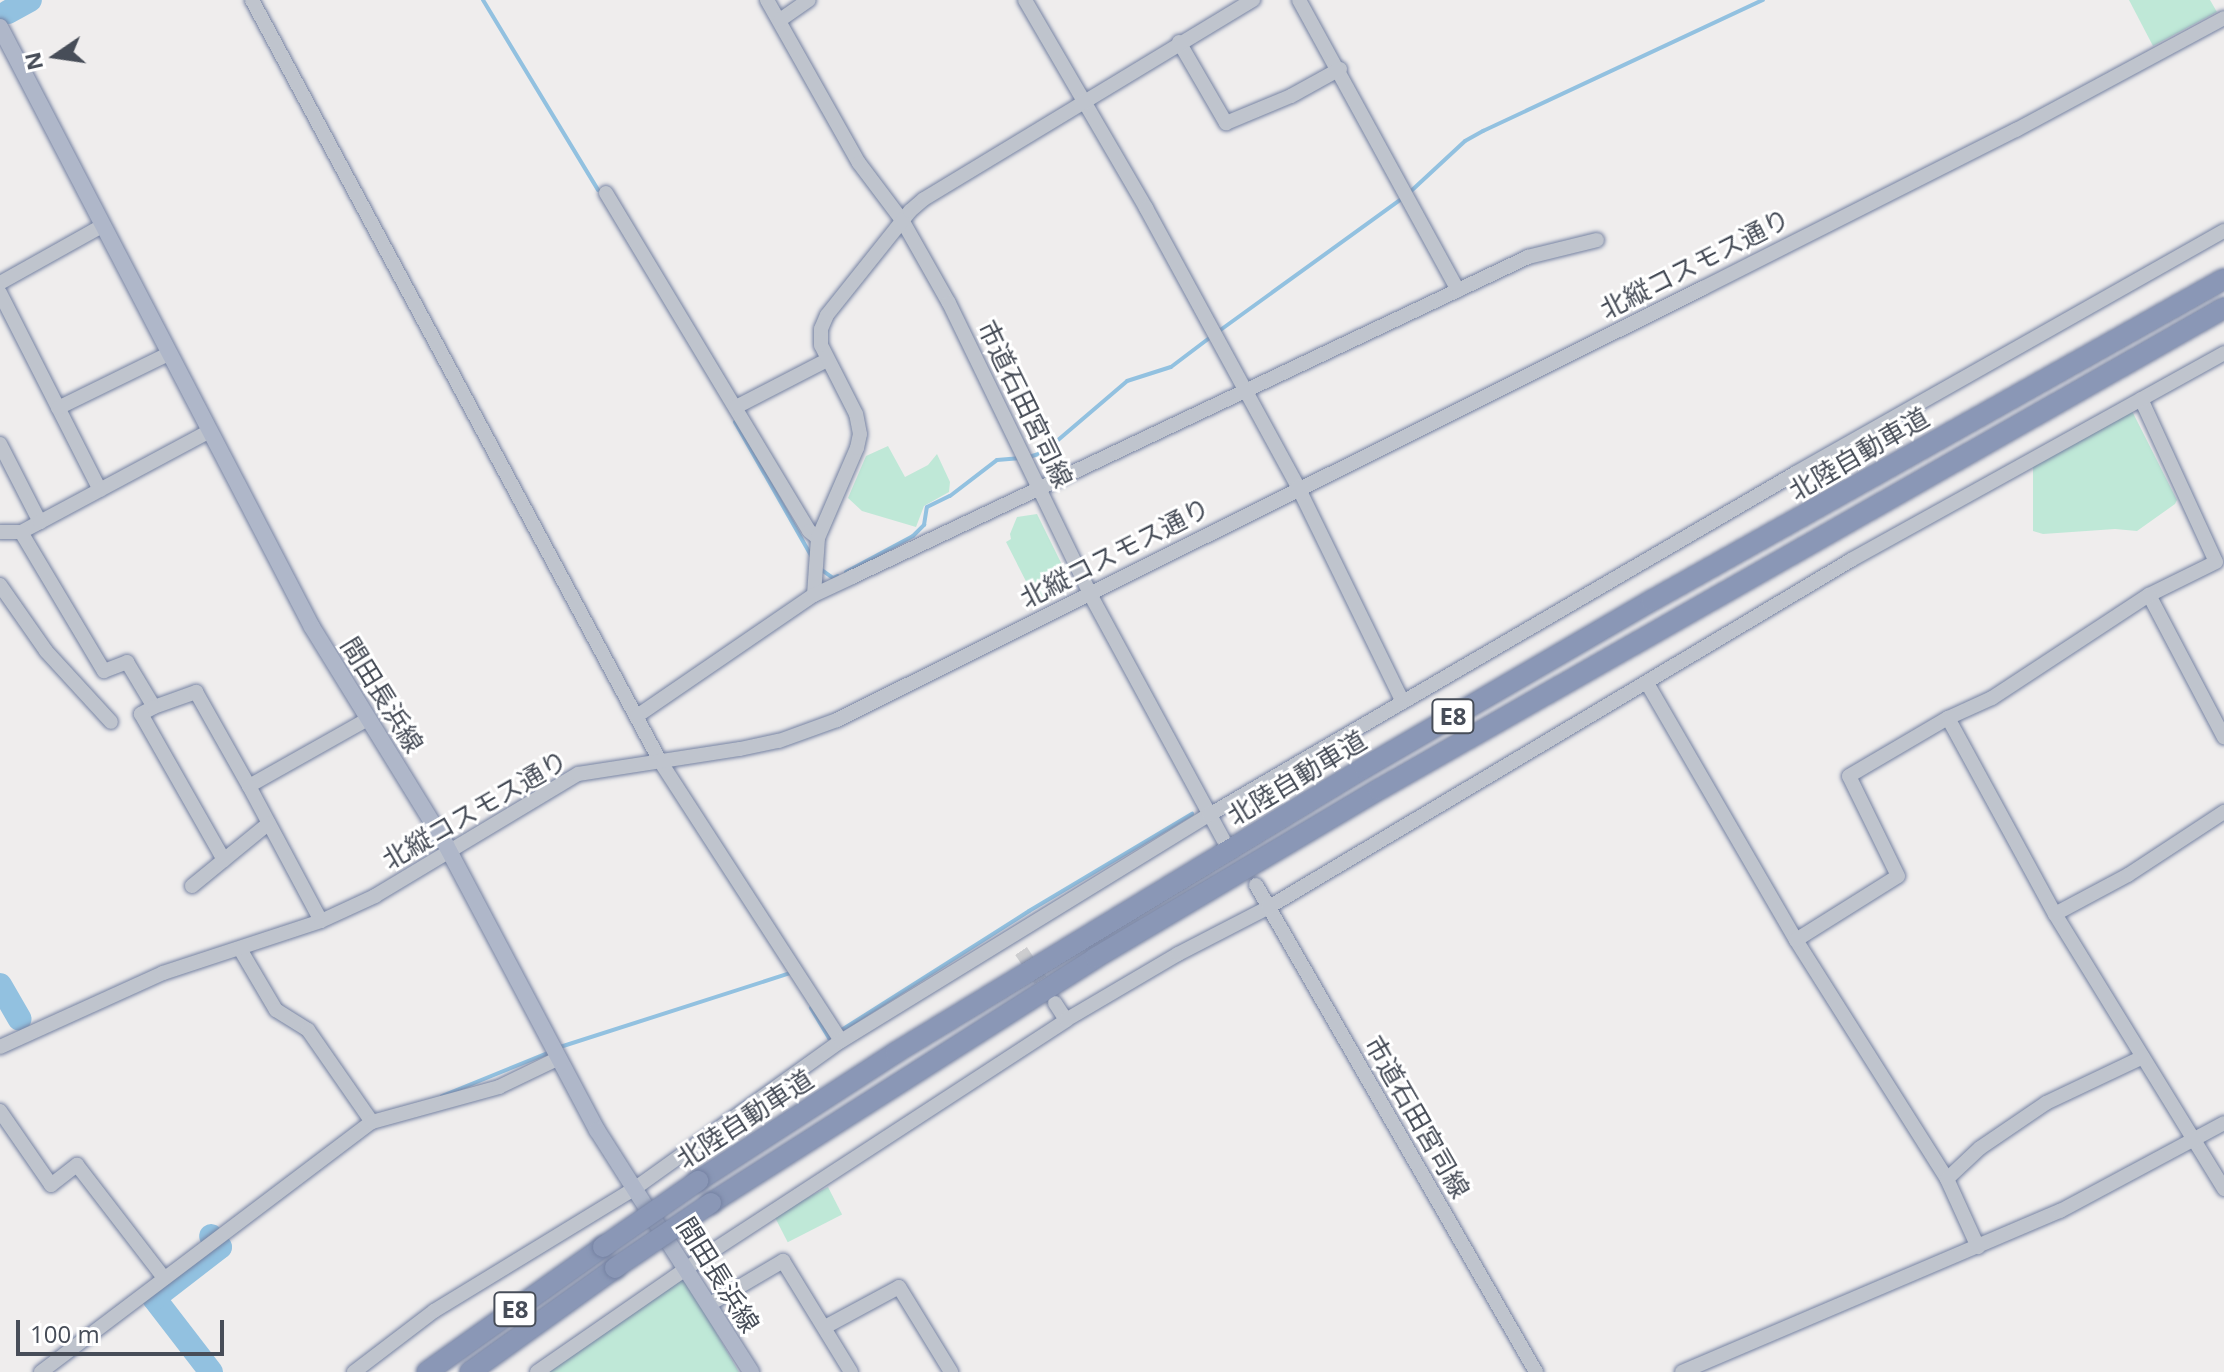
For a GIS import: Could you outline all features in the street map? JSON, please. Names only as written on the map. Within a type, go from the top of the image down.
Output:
[{"type":"highway","name":"北陸自動車道","points":[[427,1372],[698,1181],[908,1044],[1364,768],[1692,578],[2224,279]]},
{"type":"highway","name":"北陸自動車道","points":[[470,1372],[615,1268],[908,1075],[1378,790],[2224,308]]},
{"type":"main road","name":"間田長浜線","points":[[0,27],[312,627],[448,851],[559,1058],[634,1189],[751,1372]]},
{"type":"street","points":[[252,0],[660,761],[841,1041]]},
{"type":"street","name":"市道石田宮司線","points":[[767,0],[859,163],[902,220],[949,303],[1090,594],[1223,839]]},
{"type":"street","points":[[780,20],[809,0]]},
{"type":"street","points":[[1025,0],[1146,208],[1298,487],[1403,702]]},
{"type":"street","points":[[814,595],[818,538],[857,448],[860,434],[856,414],[827,360],[821,338],[827,315],[902,220],[924,199],[1253,0]]},
{"type":"street","points":[[1299,0],[1340,69],[1458,290]]},
{"type":"street","name":"北縦コスモス通り","points":[[0,1047],[163,973],[321,921],[375,896],[578,774],[740,749],[810,731],[1975,151],[2224,18]]},
{"type":"street","points":[[1179,42],[1226,123],[1291,96],[1340,69]]},
{"type":"street","points":[[606,193],[809,531],[818,538]]},
{"type":"street","points":[[0,283],[102,226]]},
{"type":"street","points":[[354,1372],[434,1311],[634,1189],[841,1041],[1209,815],[2224,231]]},
{"type":"street","points":[[637,716],[814,595],[1528,257],[1597,240]]},
{"type":"street","points":[[0,293],[100,490]]},
{"type":"street","points":[[537,1372],[687,1268],[1066,1020],[1178,954],[1269,907],[1851,560],[2224,353]]},
{"type":"street","points":[[58,408],[168,354]]},
{"type":"street","points":[[736,407],[827,360]]},
{"type":"street","points":[[1796,940],[1898,876],[1849,776],[1948,718],[1992,698],[2149,595],[2216,562],[2141,399]]},
{"type":"street","points":[[0,532],[21,532],[208,432]]},
{"type":"street","points":[[0,444],[40,522]]},
{"type":"street","points":[[21,532],[104,671],[127,662],[154,707]]},
{"type":"street","points":[[0,585],[46,651],[111,722]]},
{"type":"street","points":[[2149,595],[2224,737]]},
{"type":"street","points":[[1647,683],[1796,940],[1947,1179],[1978,1247]]},
{"type":"street","points":[[224,860],[141,714],[196,692],[321,921]]},
{"type":"street","points":[[1948,718],[2055,914],[2224,1189]]},
{"type":"street","points":[[249,786],[368,719]]},
{"type":"street","points":[[2055,914],[2128,875],[2224,812]]},
{"type":"street","points":[[192,886],[269,823]]},
{"type":"street","name":"市道石田宮司線","points":[[1256,885],[1536,1372]]},
{"type":"street","points":[[1011,936],[1021,951]]},
{"type":"street","points":[[240,949],[276,1010],[308,1030],[372,1122]]},
{"type":"street","points":[[1055,1003],[1066,1020]]},
{"type":"street","points":[[1947,1179],[1980,1148],[2046,1103],[2143,1057]]},
{"type":"street","points":[[41,1372],[372,1122],[499,1087],[559,1058]]},
{"type":"street","points":[[0,1111],[51,1185],[77,1165],[164,1278]]},
{"type":"street","points":[[1682,1372],[2060,1211],[2224,1123]]},
{"type":"street","points":[[710,1304],[783,1261],[851,1372]]},
{"type":"street","points":[[825,1327],[899,1287],[951,1372]]},
{"type":"green space","points":[[2129,0],[2210,0],[2217,12],[2153,46]]},
{"type":"green space","points":[[2132,411],[2177,500],[2175,504],[2137,531],[2115,529],[2043,534],[2033,531],[2033,465]]},
{"type":"green space","points":[[888,446],[905,477],[928,465],[937,454],[950,482],[949,492],[924,506],[916,527],[862,511],[848,498],[866,456]]},
{"type":"green space","points":[[1037,514],[1069,579],[1063,591],[1042,602],[1034,597],[1006,542],[1011,539],[1017,517]]},
{"type":"green space","points":[[828,1187],[842,1215],[788,1242],[774,1215]]},
{"type":"green space","points":[[678,1267],[739,1372],[533,1372]]},
{"type":"waterway","points":[[8,12],[30,0]]},
{"type":"waterway","points":[[483,0],[598,190]]},
{"type":"waterway","points":[[1410,192],[1465,141],[1483,131],[1763,0]]},
{"type":"waterway","points":[[1219,331],[1403,198]]},
{"type":"waterway","points":[[1029,457],[1044,452],[1127,381],[1171,367],[1212,336]]},
{"type":"waterway","points":[[735,422],[812,557]]},
{"type":"waterway","points":[[846,572],[913,536],[924,525],[927,507],[950,496],[997,460],[1020,458]]},
{"type":"waterway","points":[[819,568],[833,578],[838,576]]},
{"type":"waterway","points":[[840,1031],[1029,911],[1192,814]]},
{"type":"waterway","points":[[560,1047],[791,973]]},
{"type":"waterway","points":[[0,985],[20,1019]]},
{"type":"waterway","points":[[811,1008],[829,1038],[833,1036]]},
{"type":"waterway","points":[[442,1096],[548,1053]]},
{"type":"waterway","points":[[211,1236],[220,1247],[154,1298],[211,1372]]},
{"type":"tunnel","points":[[1021,951],[1051,996]]}]
